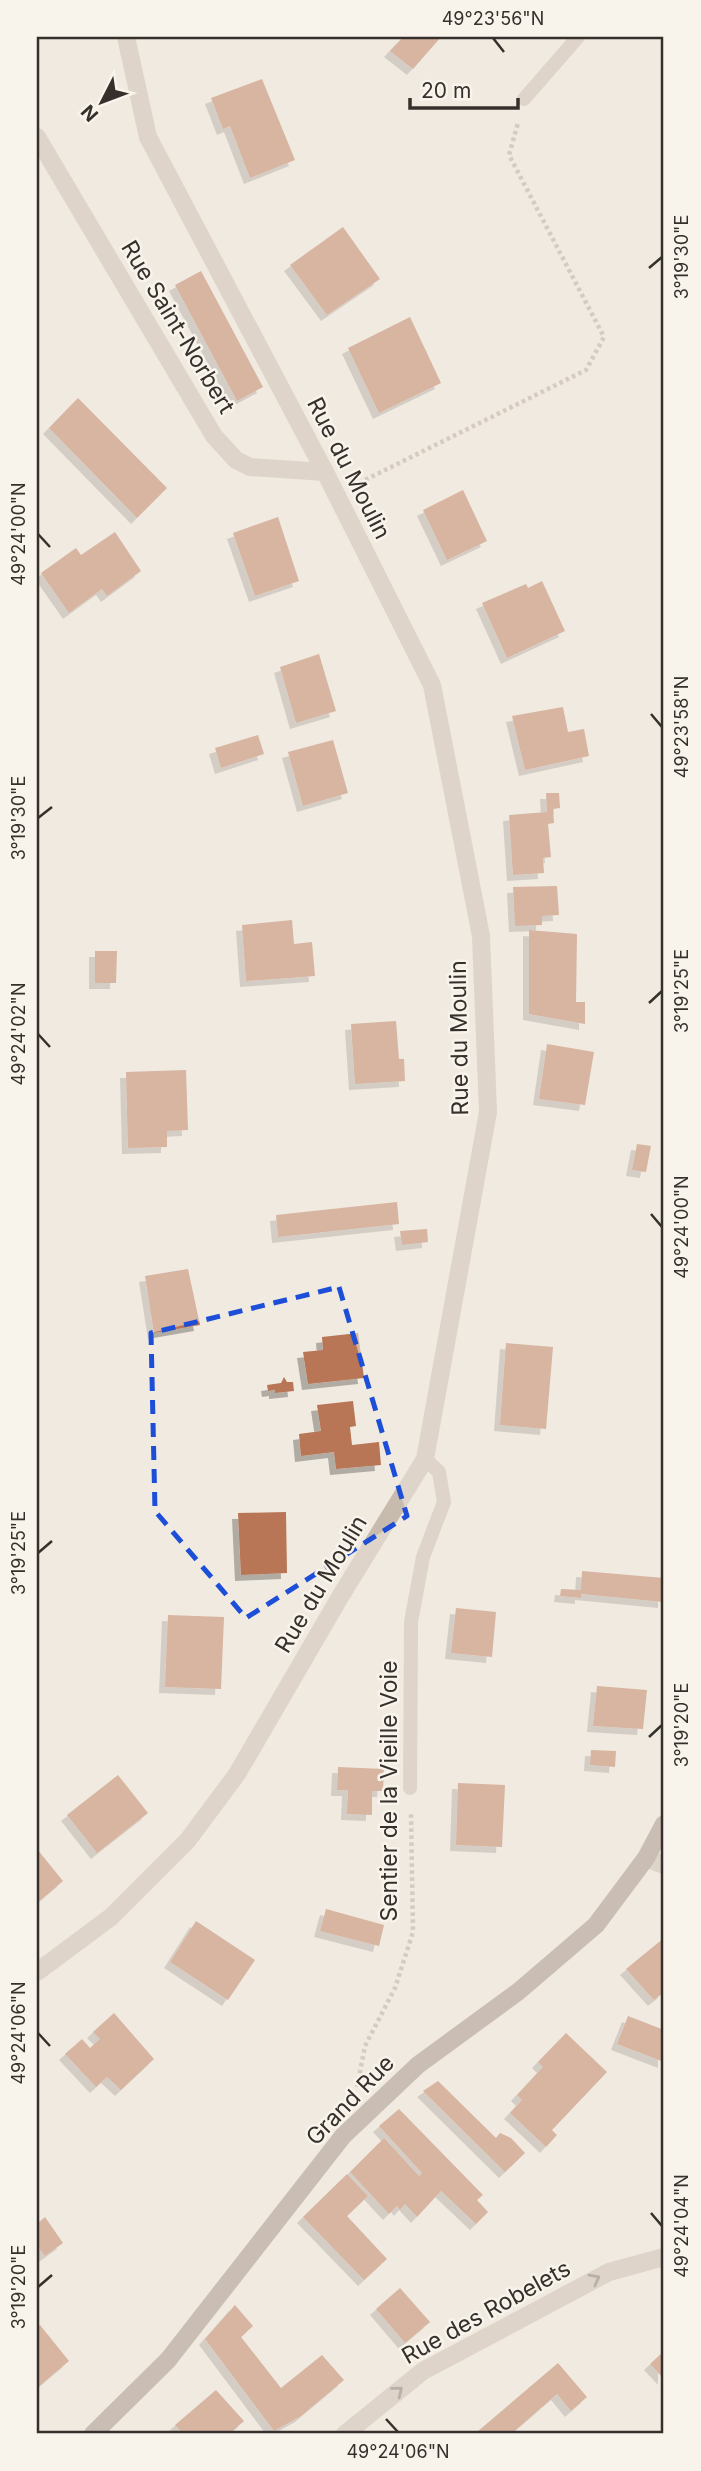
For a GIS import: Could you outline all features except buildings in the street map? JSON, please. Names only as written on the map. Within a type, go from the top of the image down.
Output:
[{"type":"street","name":"Rue du Moulin","points":[[37,1972],[111,1917],[188,1840],[237,1774],[340,1597],[425,1459],[488,1112],[481,936],[432,685],[325,472],[148,137],[126,37]]},
{"type":"street","name":"Rue Saint-Norbert","points":[[37,137],[214,436],[236,460],[250,467],[325,472]]},
{"type":"street","name":"Grand Rue","points":[[93,2434],[168,2360],[343,2136],[418,2065],[519,1991],[596,1926],[646,1858],[664,1825]]},
{"type":"street","points":[[646,1858],[664,1865]]},
{"type":"street","name":"Rue des Robelets","points":[[345,2434],[423,2371],[609,2272],[664,2257]]},
{"type":"lane","points":[[524,99],[578,37]]},
{"type":"lane","name":"Sentier de la Vieille Voie","points":[[410,1788],[411,1622],[423,1558],[444,1502],[439,1472],[425,1459]]},
{"type":"path","points":[[336,494],[586,370],[604,337],[509,155],[524,99]]},
{"type":"path","name":"Sentier de la Vieille Voie","points":[[358,2123],[356,2080],[365,2046],[395,1988],[413,1932],[410,1788]]},
{"type":"highlighted area","points":[[339,1287],[407,1516],[246,1618],[155,1511],[151,1333]]}]
